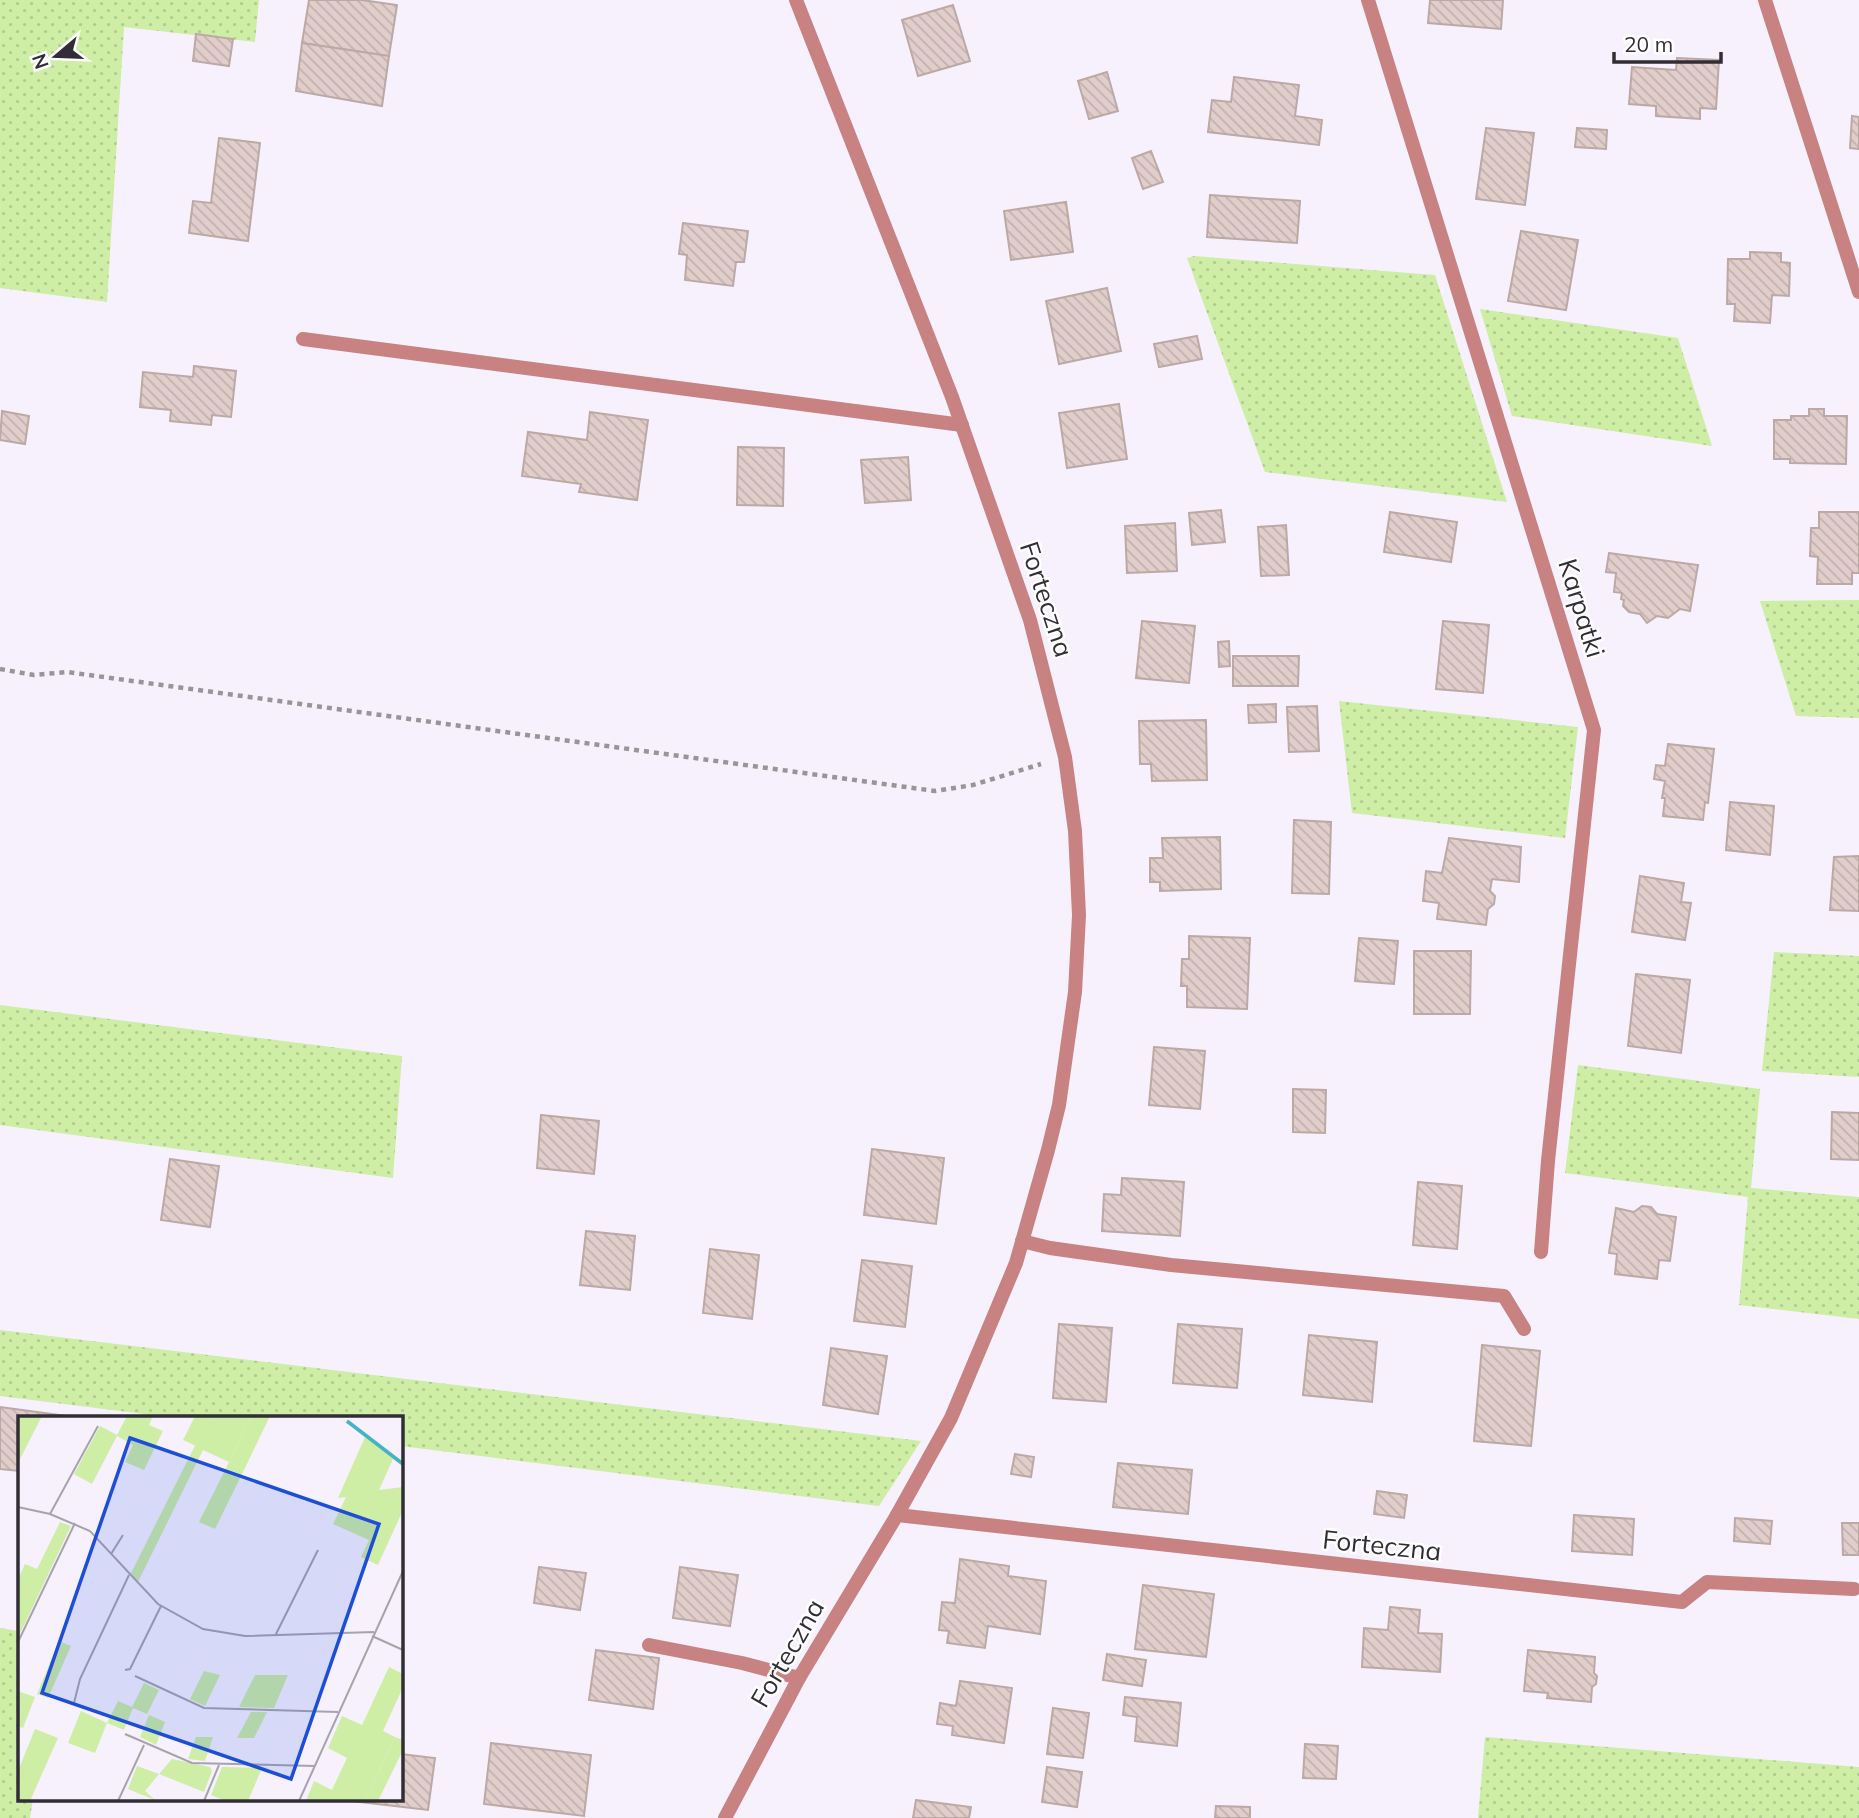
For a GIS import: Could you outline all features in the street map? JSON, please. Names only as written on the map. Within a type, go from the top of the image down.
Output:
[{"type":"street","name":"Forteczna","points":[[725,1818],[799,1678],[897,1515],[951,1418],[1016,1263],[1059,1105],[1075,992],[1079,915],[1076,836],[1065,757],[1030,620],[962,425],[796,0]]},
{"type":"street","name":"Karpatki","points":[[1368,0],[1594,730],[1548,1161],[1541,1252]]},
{"type":"street","points":[[1765,0],[1859,292]]},
{"type":"street","points":[[303,339],[962,425]]},
{"type":"street","points":[[1022,1241],[1051,1248],[1171,1265],[1504,1296],[1524,1329]]},
{"type":"street","name":"Forteczna","points":[[897,1515],[1682,1602],[1707,1581],[1854,1589]]},
{"type":"street","points":[[649,1645],[743,1663],[799,1678]]},
{"type":"path","points":[[0,669],[34,676],[67,672],[935,791],[973,785],[1065,757]]},
{"type":"green space","points":[[0,0],[259,0],[255,42],[124,27],[107,302],[0,288]]},
{"type":"green space","points":[[1194,256],[1435,275],[1507,502],[1265,472],[1187,258]]},
{"type":"green space","points":[[1480,309],[1678,338],[1712,446],[1512,416]]},
{"type":"green space","points":[[1859,600],[1859,718],[1796,716],[1760,601]]},
{"type":"green space","points":[[1339,701],[1578,727],[1565,838],[1352,813]]},
{"type":"green space","points":[[1774,952],[1859,956],[1859,1077],[1762,1071]]},
{"type":"green space","points":[[0,1005],[402,1056],[393,1178],[0,1125]]},
{"type":"green space","points":[[1578,1065],[1760,1089],[1751,1188],[1859,1197],[1859,1319],[1739,1305],[1748,1197],[1565,1173]]},
{"type":"green space","points":[[0,1330],[921,1441],[879,1506],[402,1446],[402,1416],[160,1416],[0,1396]]},
{"type":"green space","points":[[0,1628],[18,1631],[18,1800],[33,1800],[30,1818],[0,1818]]},
{"type":"green space","points":[[1485,1737],[1859,1767],[1859,1818],[1478,1818]]},
{"type":"building","points":[[309,0],[362,0],[397,5],[389,56],[302,43]]},
{"type":"building","points":[[1430,0],[1503,0],[1501,29],[1428,23]]},
{"type":"building","points":[[953,5],[970,61],[918,76],[902,20]]},
{"type":"building","points":[[196,34],[233,39],[229,66],[193,61]]},
{"type":"building","points":[[302,43],[389,56],[382,106],[296,91]]},
{"type":"building","points":[[1677,58],[1719,60],[1716,109],[1700,108],[1700,119],[1656,116],[1656,106],[1629,104],[1632,67],[1676,70]]},
{"type":"building","points":[[1107,72],[1118,111],[1089,119],[1078,81]]},
{"type":"building","points":[[1234,77],[1299,85],[1295,116],[1322,120],[1319,145],[1208,132],[1212,100],[1231,102]]},
{"type":"building","points":[[1852,116],[1859,117],[1859,149],[1850,148]]},
{"type":"building","points":[[1486,128],[1534,133],[1525,205],[1476,199]]},
{"type":"building","points":[[1577,128],[1607,130],[1606,149],[1575,147]]},
{"type":"building","points":[[219,138],[260,143],[248,241],[189,233],[193,201],[211,203]]},
{"type":"building","points":[[1151,151],[1163,182],[1143,189],[1132,158]]},
{"type":"building","points":[[1210,195],[1300,201],[1297,243],[1207,237]]},
{"type":"building","points":[[1066,202],[1073,252],[1011,260],[1004,211]]},
{"type":"building","points":[[683,223],[748,231],[744,262],[736,262],[733,286],[685,280],[687,255],[679,254]]},
{"type":"building","points":[[1521,231],[1578,240],[1566,310],[1508,301]]},
{"type":"building","points":[[1750,252],[1781,253],[1781,262],[1790,263],[1789,296],[1772,295],[1770,323],[1734,321],[1735,304],[1727,304],[1728,259],[1750,259]]},
{"type":"building","points":[[1107,288],[1121,351],[1059,364],[1046,301]]},
{"type":"building","points":[[1197,336],[1202,359],[1159,367],[1154,344]]},
{"type":"building","points":[[194,366],[236,371],[231,417],[212,415],[211,425],[170,421],[171,410],[140,407],[143,372],[193,377]]},
{"type":"building","points":[[1119,404],[1127,459],[1067,468],[1059,413]]},
{"type":"building","points":[[1809,409],[1824,409],[1824,416],[1847,416],[1846,464],[1790,463],[1790,459],[1774,459],[1774,420],[1809,416]]},
{"type":"building","points":[[2,411],[29,416],[25,444],[0,440]]},
{"type":"building","points":[[590,412],[648,420],[637,500],[579,492],[581,484],[522,476],[528,432],[587,440]]},
{"type":"building","points":[[738,447],[784,448],[783,506],[737,505]]},
{"type":"building","points":[[908,457],[911,500],[865,503],[861,460]]},
{"type":"building","points":[[1221,510],[1225,542],[1192,545],[1189,513]]},
{"type":"building","points":[[1390,512],[1457,522],[1451,562],[1384,552]]},
{"type":"building","points":[[1819,512],[1859,512],[1859,573],[1852,573],[1852,584],[1817,584],[1818,557],[1810,556],[1811,528],[1819,528]]},
{"type":"building","points":[[1175,523],[1177,571],[1127,573],[1125,526]]},
{"type":"building","points":[[1286,525],[1289,575],[1261,576],[1258,527]]},
{"type":"building","points":[[1609,553],[1698,565],[1690,611],[1680,609],[1668,618],[1657,616],[1647,623],[1640,614],[1629,612],[1623,606],[1622,593],[1614,592],[1616,573],[1606,572]]},
{"type":"building","points":[[1142,621],[1195,626],[1189,683],[1136,678]]},
{"type":"building","points":[[1443,621],[1489,625],[1483,693],[1436,689]]},
{"type":"building","points":[[1229,641],[1230,666],[1219,667],[1218,642]]},
{"type":"building","points":[[1233,656],[1299,656],[1298,686],[1233,686]]},
{"type":"building","points":[[1276,704],[1276,722],[1249,723],[1248,705]]},
{"type":"building","points":[[1317,706],[1319,751],[1289,752],[1287,707]]},
{"type":"building","points":[[1206,720],[1207,780],[1152,781],[1151,764],[1140,764],[1139,721]]},
{"type":"building","points":[[1668,744],[1714,749],[1708,803],[1705,802],[1703,820],[1663,816],[1665,781],[1654,779],[1656,765],[1665,766]]},
{"type":"building","points":[[1730,802],[1774,806],[1770,855],[1726,850]]},
{"type":"building","points":[[1294,820],[1331,822],[1329,894],[1292,893]]},
{"type":"building","points":[[1220,837],[1221,889],[1160,891],[1160,882],[1150,882],[1150,858],[1163,858],[1162,838]]},
{"type":"building","points":[[1449,838],[1521,847],[1519,882],[1492,879],[1490,891],[1495,896],[1494,904],[1488,909],[1486,925],[1437,919],[1439,903],[1423,901],[1426,871],[1442,873]]},
{"type":"building","points":[[1859,856],[1859,911],[1830,910],[1834,857]]},
{"type":"building","points":[[1640,876],[1684,883],[1681,902],[1691,903],[1685,940],[1632,932]]},
{"type":"building","points":[[1189,936],[1250,938],[1247,1009],[1187,1007],[1187,986],[1181,986],[1182,959],[1189,959]]},
{"type":"building","points":[[1359,938],[1398,941],[1394,984],[1355,981]]},
{"type":"building","points":[[1414,951],[1471,951],[1470,1014],[1414,1014]]},
{"type":"building","points":[[1636,974],[1690,980],[1681,1053],[1628,1046]]},
{"type":"building","points":[[1154,1047],[1205,1051],[1200,1109],[1149,1105]]},
{"type":"building","points":[[1293,1089],[1326,1090],[1325,1133],[1293,1132]]},
{"type":"building","points":[[1832,1112],[1859,1113],[1859,1160],[1831,1159]]},
{"type":"building","points":[[541,1115],[599,1121],[594,1174],[537,1168]]},
{"type":"building","points":[[872,1149],[944,1158],[936,1224],[864,1215]]},
{"type":"building","points":[[170,1159],[219,1166],[210,1227],[161,1220]]},
{"type":"building","points":[[1122,1178],[1184,1182],[1180,1236],[1102,1231],[1104,1194],[1121,1195]]},
{"type":"building","points":[[1418,1182],[1462,1186],[1457,1249],[1413,1245]]},
{"type":"building","points":[[1642,1206],[1651,1207],[1657,1214],[1676,1217],[1670,1261],[1659,1260],[1657,1279],[1615,1274],[1617,1254],[1609,1253],[1616,1208],[1634,1212]]},
{"type":"building","points":[[586,1231],[635,1236],[630,1290],[580,1285]]},
{"type":"building","points":[[710,1249],[759,1255],[752,1319],[703,1313]]},
{"type":"building","points":[[862,1260],[912,1266],[905,1327],[854,1321]]},
{"type":"building","points":[[1059,1324],[1112,1328],[1106,1402],[1053,1398]]},
{"type":"building","points":[[1178,1324],[1242,1329],[1237,1388],[1173,1383]]},
{"type":"building","points":[[1309,1335],[1377,1342],[1372,1402],[1303,1395]]},
{"type":"building","points":[[1482,1345],[1540,1351],[1531,1446],[1474,1441]]},
{"type":"building","points":[[831,1348],[887,1356],[878,1414],[823,1405]]},
{"type":"building","points":[[0,1407],[67,1416],[18,1416],[18,1471],[0,1469]]},
{"type":"building","points":[[1015,1454],[1034,1457],[1031,1477],[1011,1474]]},
{"type":"building","points":[[1118,1463],[1192,1470],[1188,1514],[1113,1507]]},
{"type":"building","points":[[1377,1491],[1407,1495],[1404,1518],[1374,1514]]},
{"type":"building","points":[[1574,1515],[1634,1519],[1632,1555],[1572,1551]]},
{"type":"building","points":[[1735,1518],[1772,1521],[1770,1544],[1734,1541]]},
{"type":"building","points":[[1842,1523],[1859,1523],[1859,1555],[1843,1555]]},
{"type":"building","points":[[960,1559],[1009,1566],[1008,1576],[1046,1581],[1040,1634],[988,1626],[985,1648],[947,1643],[949,1631],[939,1630],[942,1602],[955,1603]]},
{"type":"building","points":[[539,1567],[586,1573],[580,1610],[534,1603]]},
{"type":"building","points":[[680,1567],[738,1575],[730,1626],[673,1618]]},
{"type":"building","points":[[1143,1585],[1214,1594],[1206,1657],[1135,1649]]},
{"type":"building","points":[[1390,1607],[1420,1610],[1418,1633],[1442,1634],[1440,1672],[1362,1667],[1364,1628],[1388,1630]]},
{"type":"building","points":[[596,1650],[659,1658],[653,1709],[589,1700]]},
{"type":"building","points":[[1528,1650],[1595,1657],[1594,1673],[1597,1676],[1596,1684],[1592,1687],[1591,1702],[1547,1698],[1548,1693],[1524,1691]]},
{"type":"building","points":[[1107,1654],[1146,1660],[1142,1686],[1103,1680]]},
{"type":"building","points":[[960,1681],[1012,1688],[1004,1743],[952,1735],[953,1726],[937,1724],[940,1703],[956,1706]]},
{"type":"building","points":[[1125,1697],[1181,1703],[1177,1746],[1135,1741],[1137,1717],[1123,1715]]},
{"type":"building","points":[[1053,1708],[1089,1713],[1083,1758],[1047,1754]]},
{"type":"building","points":[[491,1743],[591,1755],[584,1816],[484,1804]]},
{"type":"building","points":[[1305,1744],[1338,1746],[1336,1779],[1303,1778]]},
{"type":"building","points":[[402,1754],[435,1758],[428,1810],[343,1800],[402,1800]]},
{"type":"building","points":[[1047,1767],[1082,1772],[1077,1807],[1042,1802]]},
{"type":"building","points":[[916,1800],[971,1807],[969,1818],[913,1818]]},
{"type":"building","points":[[1216,1806],[1250,1807],[1250,1818],[1215,1818]]}]
